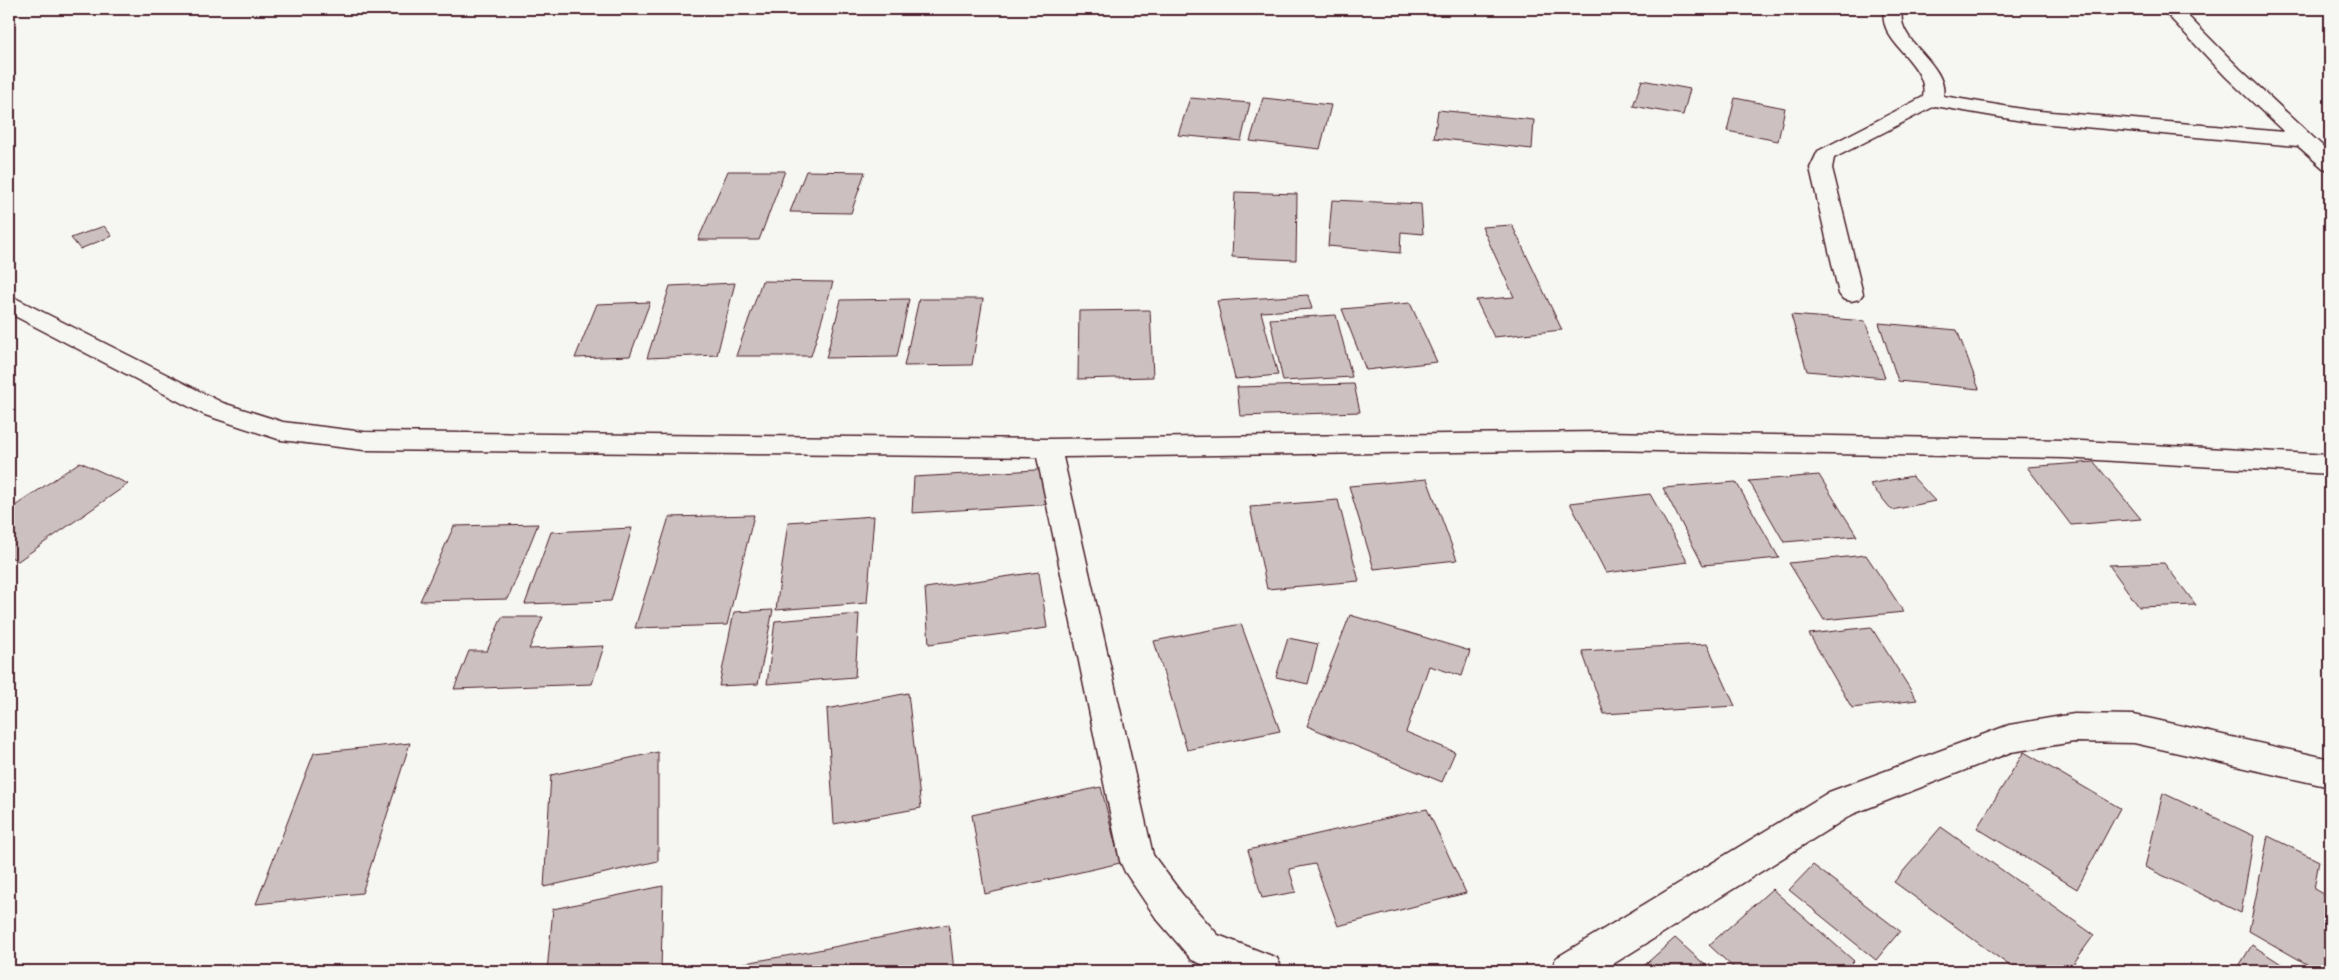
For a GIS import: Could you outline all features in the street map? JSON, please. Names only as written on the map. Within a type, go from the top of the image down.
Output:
[{"type":"street","points":[[1892,9],[1894,26],[1929,76],[1934,90],[1932,100]]},
{"type":"street","points":[[2171,9],[2233,73],[2330,164]]},
{"type":"street","points":[[1852,294],[1821,168],[1825,155],[1932,100],[2028,116],[2305,140]]},
{"type":"street","points":[[9,304],[214,409],[281,431],[364,441],[1048,448],[1603,441],[2064,449],[2330,465]]},
{"type":"street","points":[[1048,448],[1137,861],[1169,906],[1204,948],[1264,971]]},
{"type":"street","points":[[1569,971],[1841,803],[2009,739],[2074,728],[2134,729],[2330,773]]},
{"type":"building","points":[[1642,80],[1690,89],[1683,115],[1633,106]]},
{"type":"building","points":[[1190,98],[1250,103],[1241,141],[1178,135]]},
{"type":"building","points":[[1263,98],[1331,105],[1320,149],[1250,141]]},
{"type":"building","points":[[1735,98],[1785,108],[1778,141],[1727,131]]},
{"type":"building","points":[[1438,110],[1534,120],[1532,149],[1434,138]]},
{"type":"building","points":[[728,171],[785,171],[759,240],[698,240]]},
{"type":"building","points":[[806,171],[865,172],[851,213],[790,212]]},
{"type":"building","points":[[1235,192],[1297,194],[1296,260],[1232,257]]},
{"type":"building","points":[[1332,200],[1421,204],[1423,234],[1401,232],[1400,253],[1328,246]]},
{"type":"building","points":[[1512,225],[1562,330],[1494,337],[1476,300],[1514,297],[1482,227]]},
{"type":"building","points":[[104,226],[112,236],[80,249],[71,238]]},
{"type":"building","points":[[762,281],[833,282],[811,356],[736,356]]},
{"type":"building","points":[[735,283],[717,355],[647,358],[670,286]]},
{"type":"building","points":[[1308,295],[1312,309],[1261,312],[1278,375],[1235,379],[1217,301]]},
{"type":"building","points":[[909,299],[897,357],[826,358],[841,300]]},
{"type":"building","points":[[919,299],[983,299],[972,365],[904,366]]},
{"type":"building","points":[[650,302],[630,356],[575,358],[597,304]]},
{"type":"building","points":[[1410,303],[1437,362],[1366,370],[1342,309]]},
{"type":"building","points":[[1150,310],[1153,377],[1078,379],[1079,311]]},
{"type":"building","points":[[1336,315],[1352,377],[1283,381],[1270,319]]},
{"type":"building","points":[[1791,315],[1865,321],[1885,378],[1807,371]]},
{"type":"building","points":[[1879,323],[1957,330],[1979,389],[1898,381]]},
{"type":"building","points":[[1354,384],[1360,412],[1240,416],[1237,387]]},
{"type":"building","points":[[80,462],[128,484],[18,561],[9,556],[9,510]]},
{"type":"building","points":[[2094,462],[2141,519],[2071,525],[2027,467]]},
{"type":"building","points":[[1054,469],[1055,504],[912,513],[914,477]]},
{"type":"building","points":[[1819,475],[1857,536],[1784,542],[1749,481]]},
{"type":"building","points":[[1912,476],[1935,501],[1892,510],[1870,484]]},
{"type":"building","points":[[1427,479],[1457,560],[1374,569],[1349,486]]},
{"type":"building","points":[[1736,482],[1779,558],[1703,565],[1663,488]]},
{"type":"building","points":[[1650,494],[1688,562],[1606,573],[1570,503]]},
{"type":"building","points":[[1338,500],[1359,581],[1267,589],[1250,507]]},
{"type":"building","points":[[754,515],[727,625],[635,628],[669,517]]},
{"type":"building","points":[[874,516],[867,603],[776,610],[788,522]]},
{"type":"building","points":[[538,524],[508,599],[420,601],[454,526]]},
{"type":"building","points":[[632,528],[611,601],[525,604],[551,532]]},
{"type":"building","points":[[1866,555],[1904,612],[1824,620],[1789,563]]},
{"type":"building","points":[[2164,563],[2196,605],[2139,607],[2109,565]]},
{"type":"building","points":[[1039,572],[1047,628],[929,644],[925,588]]},
{"type":"building","points":[[773,610],[758,684],[719,686],[734,612]]},
{"type":"building","points":[[859,614],[855,677],[767,684],[775,621]]},
{"type":"building","points":[[1350,615],[1470,651],[1462,676],[1429,666],[1406,732],[1455,752],[1442,782],[1307,726]]},
{"type":"building","points":[[502,617],[543,617],[529,649],[604,646],[592,684],[454,689],[469,651],[487,651]]},
{"type":"building","points":[[1241,624],[1280,731],[1187,750],[1154,641]]},
{"type":"building","points":[[1871,627],[1917,700],[1852,708],[1809,634]]},
{"type":"building","points":[[1288,638],[1318,644],[1308,684],[1276,677]]},
{"type":"building","points":[[1707,644],[1735,706],[1604,714],[1582,651]]},
{"type":"building","points":[[908,693],[921,808],[834,824],[827,709]]},
{"type":"building","points":[[410,743],[362,893],[256,904],[314,753]]},
{"type":"building","points":[[658,752],[658,861],[544,887],[551,775]]},
{"type":"building","points":[[2024,752],[2120,808],[2077,889],[1977,828]]},
{"type":"building","points":[[1101,787],[1120,863],[985,894],[972,815]]},
{"type":"building","points":[[2163,793],[2254,836],[2241,913],[2145,867]]},
{"type":"building","points":[[1427,809],[1466,893],[1338,926],[1315,864],[1289,869],[1296,892],[1262,898],[1248,850]]},
{"type":"building","points":[[1941,827],[2094,935],[2068,971],[2017,971],[1894,882]]},
{"type":"building","points":[[2268,836],[2319,861],[2314,889],[2330,898],[2330,971],[2319,971],[2249,931]]},
{"type":"building","points":[[1813,865],[1900,931],[1876,960],[1789,890]]},
{"type":"building","points":[[663,886],[661,971],[547,971],[553,909]]},
{"type":"building","points":[[1772,889],[1854,961],[1844,971],[1737,971],[1709,945]]},
{"type":"building","points":[[949,924],[954,971],[698,971],[803,953]]},
{"type":"building","points":[[1675,938],[1712,971],[1638,971]]},
{"type":"building","points":[[2252,945],[2292,971],[2236,971]]}]
